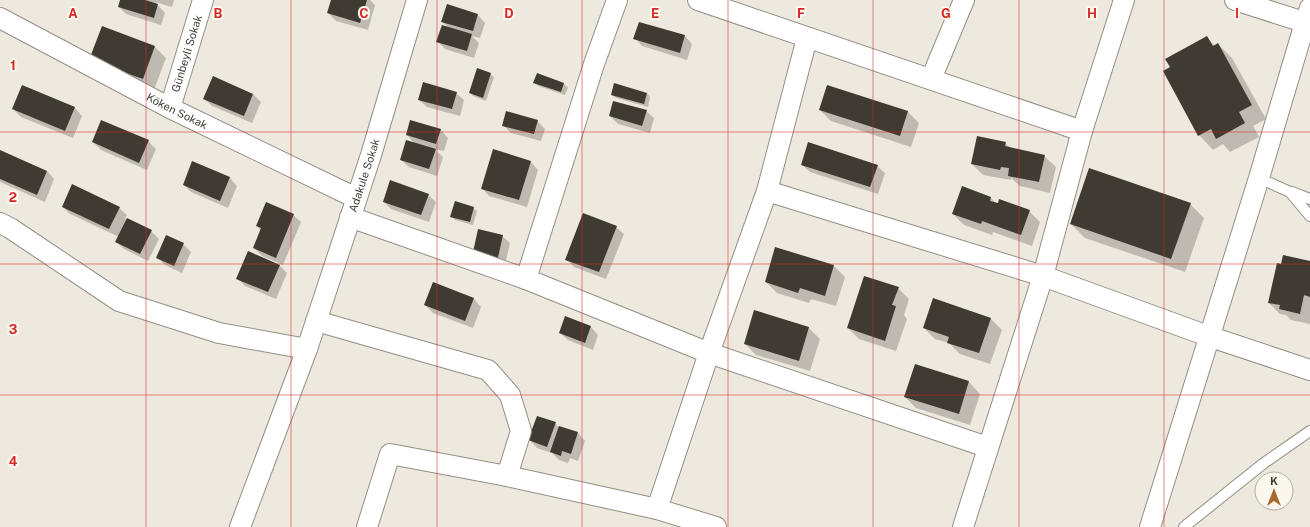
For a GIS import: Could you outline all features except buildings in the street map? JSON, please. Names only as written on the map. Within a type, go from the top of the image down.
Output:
[{"type":"street","name":"Günbeyli Sokak","points":[[170,108],[203,0]]},
{"type":"street","name":"Adakule Sokak","points":[[240,527],[307,349],[370,155],[417,0]]},
{"type":"street","points":[[526,279],[594,64],[617,0]]},
{"type":"street","points":[[698,0],[718,4],[807,38],[1082,131]]},
{"type":"street","points":[[931,80],[964,0]]},
{"type":"street","points":[[963,527],[987,447],[1043,276],[1082,131],[1124,0]]},
{"type":"street","points":[[1150,527],[1208,336],[1259,178],[1308,18],[1235,0]]},
{"type":"street","name":"Köken Sokak","points":[[0,18],[170,108],[356,198]]},
{"type":"street","points":[[657,509],[709,353],[767,191],[807,38]]},
{"type":"street","points":[[767,191],[1043,276],[1208,336],[1310,370]]},
{"type":"street","points":[[350,217],[526,279],[709,353],[987,447]]},
{"type":"street","points":[[0,223],[10,228],[119,301],[218,333],[307,349]]},
{"type":"street","points":[[316,320],[488,370],[510,394],[521,431],[507,476]]},
{"type":"street","points":[[367,527],[390,454],[507,476],[657,509],[716,527]]},
{"type":"lane","points":[[1259,178],[1310,199]]},
{"type":"lane","points":[[1290,192],[1310,216]]},
{"type":"lane","points":[[1184,527],[1264,463],[1310,431]]}]
